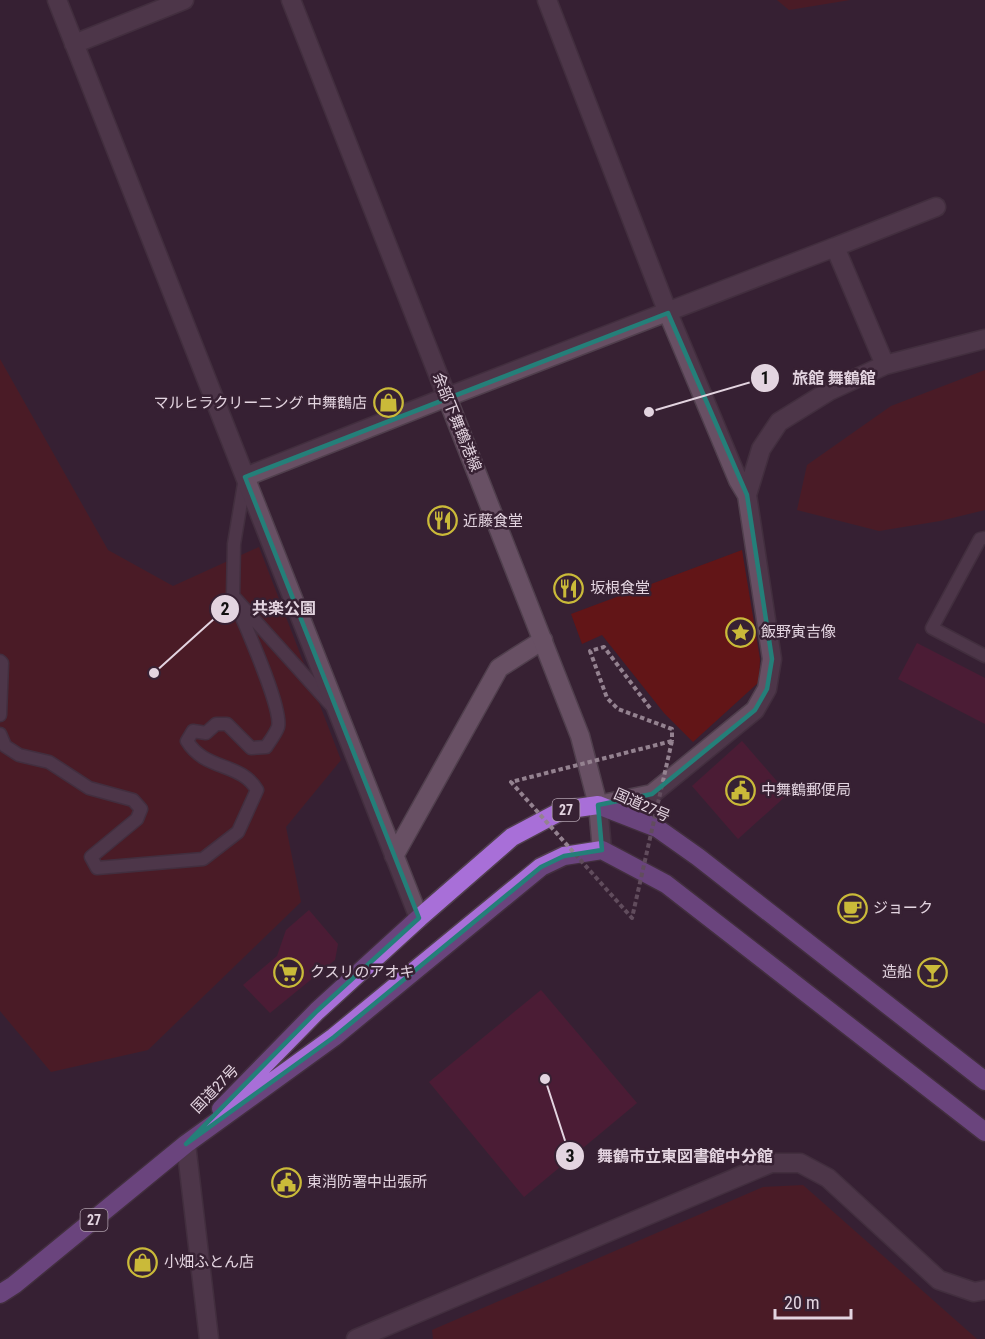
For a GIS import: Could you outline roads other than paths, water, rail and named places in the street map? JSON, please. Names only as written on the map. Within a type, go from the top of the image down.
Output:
[{"type":"highway","name":"国道27号","points":[[186,1144],[317,1011],[512,837],[563,810],[598,805],[657,828],[698,857],[985,1081]]},
{"type":"highway","name":"国道27号","points":[[0,1294],[186,1144],[334,1037],[541,867],[564,856],[602,850]]},
{"type":"highway","points":[[602,850],[666,884],[985,1132]]},
{"type":"street","points":[[57,0],[419,918]]},
{"type":"street","points":[[74,44],[184,0]]},
{"type":"street","name":"余部下舞鶴港線","points":[[291,0],[580,736],[598,805],[602,850]]},
{"type":"street","points":[[547,0],[668,313],[738,480],[747,495],[772,659],[767,689],[755,710],[652,794],[598,805]]},
{"type":"street","points":[[245,477],[936,207]]},
{"type":"street","points":[[835,247],[885,365]]},
{"type":"street","points":[[747,495],[761,449],[779,422],[829,391],[885,365],[985,339]]},
{"type":"street","points":[[394,856],[500,668],[543,640]]},
{"type":"street","points":[[186,1144],[209,1339]]},
{"type":"street","points":[[356,1339],[771,1162],[800,1163],[828,1178],[939,1280],[974,1292],[985,1290]]},
{"type":"lane","points":[[0,734],[5,746],[19,755],[49,762],[89,788],[133,800],[141,809],[137,819],[91,857],[96,868],[203,859],[238,832],[257,790],[252,781],[241,774],[206,761],[192,750],[187,741],[193,731],[206,733],[216,724],[227,724],[251,748],[266,747],[279,726],[268,681],[233,596],[234,544],[245,477]]},
{"type":"lane","points":[[985,537],[980,539],[932,628],[985,656]]},
{"type":"lane","points":[[233,596],[338,712]]},
{"type":"lane","points":[[0,661],[2,663],[0,715]]},
{"type":"place","name":"マルヒラクリーニング 中舞鶴店","points":[[388,403]]},
{"type":"place","name":"旅館 舞鶴館","points":[[649,412]]},
{"type":"place","name":"近藤食堂","points":[[442,521]]},
{"type":"place","name":"坂根食堂","points":[[569,588]]},
{"type":"place","name":"飯野寅吉像","points":[[740,632]]},
{"type":"place","name":"共楽公園","points":[[154,673]]},
{"type":"place","name":"中舞鶴郵便局","points":[[740,790]]},
{"type":"place","name":"ジョーク","points":[[852,908]]},
{"type":"place","name":"クスリのアオキ","points":[[289,972]]},
{"type":"place","name":"造船","points":[[933,972]]},
{"type":"place","name":"舞鶴市立東図書館中分館","points":[[545,1079]]},
{"type":"place","name":"東消防署中出張所","points":[[286,1182]]},
{"type":"place","name":"小畑ふとん店","points":[[143,1262]]}]
